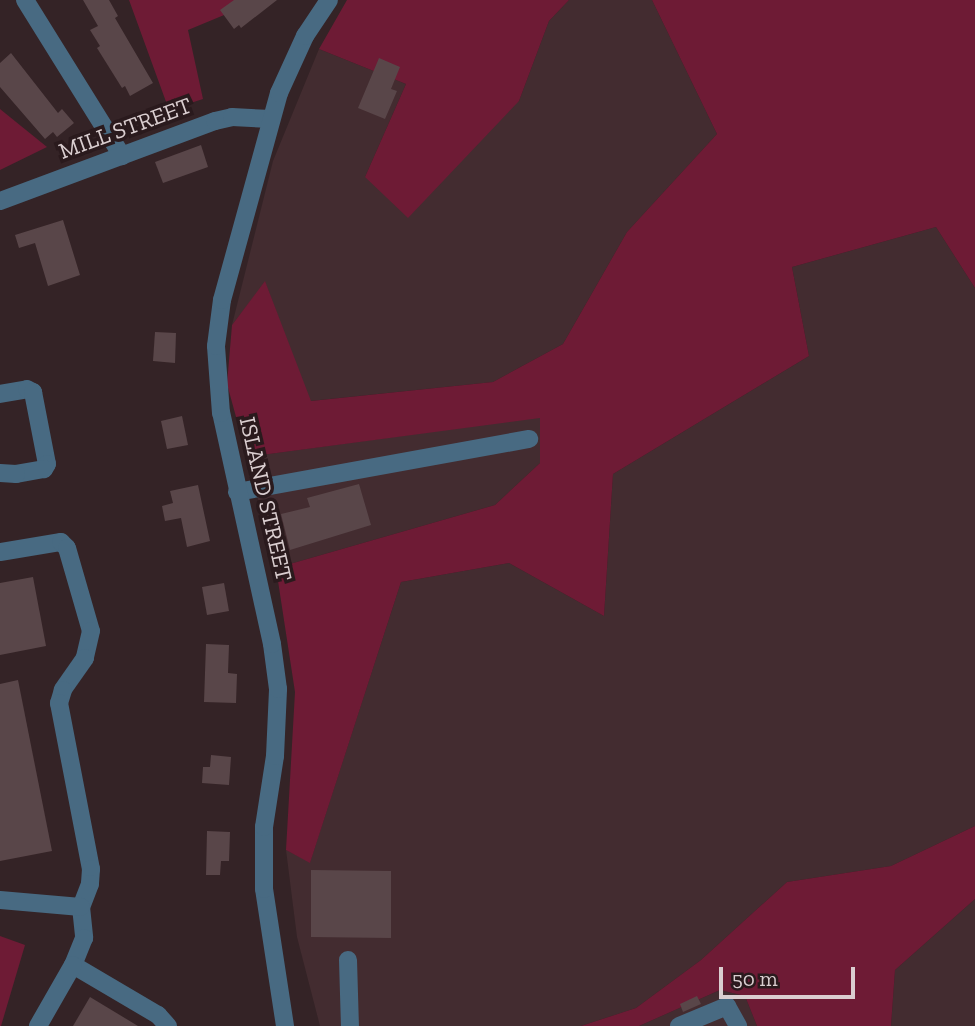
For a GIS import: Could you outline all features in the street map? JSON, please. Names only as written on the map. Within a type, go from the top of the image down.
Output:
[{"type":"street","points":[[25,0],[122,156]]},
{"type":"street","name":"ISLAND STREET","points":[[285,1026],[264,889],[264,828],[275,756],[278,689],[262,594],[221,413],[216,346],[222,300],[271,119],[305,36],[329,0]]},
{"type":"street","name":"MILL STREET","points":[[0,201],[215,121],[232,117],[271,119]]},
{"type":"street","points":[[0,394],[27,389],[33,392],[47,464],[44,469],[16,474],[0,473]]},
{"type":"street","points":[[237,492],[529,439]]},
{"type":"street","points":[[0,552],[61,541],[67,548],[91,631],[85,658],[63,690],[59,703],[91,869],[90,884],[81,907],[84,938],[73,965],[38,1026]]},
{"type":"street","points":[[0,900],[81,907]]},
{"type":"street","points":[[348,960],[350,1026]]},
{"type":"street","points":[[73,965],[158,1015],[168,1026]]},
{"type":"street","points":[[679,1026],[729,1006],[738,1026]]},
{"type":"shaded area","points":[[129,0],[260,0],[188,30],[203,99],[169,110]]},
{"type":"shaded area","points":[[347,0],[569,0],[549,21],[519,101],[408,218],[365,177],[406,84],[319,49]]},
{"type":"shaded area","points":[[569,0],[652,0],[717,134],[627,232],[563,344],[493,382],[310,401],[265,282],[232,325],[273,161],[319,49],[406,84],[365,177],[519,101],[549,21]]},
{"type":"shaded area","points":[[652,0],[975,0],[975,288],[936,227],[792,267],[809,356],[613,474],[604,616],[509,563],[401,582],[310,863],[286,850],[295,692],[276,568],[495,505],[540,463],[540,418],[247,457],[227,384],[232,325],[265,281],[311,401],[493,382],[563,344],[627,232],[717,134]]},
{"type":"shaded area","points":[[0,109],[47,147],[0,170]]},
{"type":"shaded area","points":[[936,227],[975,288],[975,826],[891,866],[787,882],[701,960],[636,1008],[581,1026],[320,1026],[297,937],[286,850],[310,862],[401,582],[509,563],[604,616],[613,474],[809,356],[792,267]]},
{"type":"shaded area","points":[[540,417],[540,463],[495,505],[276,568],[247,457]]},
{"type":"shaded area","points":[[975,826],[975,899],[895,970],[891,1026],[757,1026],[745,996],[720,990],[639,1026],[581,1026],[636,1008],[701,960],[787,882],[891,866]]},
{"type":"shaded area","points":[[975,899],[975,1026],[891,1026],[895,970]]},
{"type":"shaded area","points":[[0,936],[25,945],[1,1026],[0,1026]]},
{"type":"shaded area","points":[[720,990],[745,996],[757,1026],[639,1026]]},
{"type":"building","points":[[83,0],[109,0],[118,16],[115,18],[153,83],[130,96],[125,86],[122,88],[97,48],[100,46],[90,30],[98,26]]},
{"type":"building","points":[[234,0],[277,0],[241,28],[239,25],[234,29],[220,10]]},
{"type":"building","points":[[11,53],[58,113],[62,109],[74,123],[57,137],[53,132],[45,139],[0,87],[0,63]]},
{"type":"building","points":[[379,58],[400,67],[391,89],[397,91],[385,119],[358,108]]},
{"type":"building","points":[[201,145],[208,167],[163,183],[155,162]]},
{"type":"building","points":[[63,220],[80,275],[48,286],[35,243],[19,248],[15,235]]},
{"type":"building","points":[[155,332],[176,333],[175,363],[153,361]]},
{"type":"building","points":[[182,416],[188,445],[167,449],[161,421]]},
{"type":"building","points":[[359,484],[371,525],[290,550],[281,514],[310,507],[307,498]]},
{"type":"building","points":[[198,485],[210,541],[187,547],[181,518],[165,521],[162,506],[173,503],[170,491]]},
{"type":"building","points":[[33,577],[46,646],[0,655],[0,583]]},
{"type":"building","points":[[224,583],[229,611],[207,615],[202,587]]},
{"type":"building","points":[[206,644],[229,645],[228,673],[237,674],[236,703],[204,702]]},
{"type":"building","points":[[18,680],[52,851],[0,861],[0,684]]},
{"type":"building","points":[[211,755],[231,757],[229,785],[202,783],[203,767],[210,767]]},
{"type":"building","points":[[207,831],[230,832],[229,861],[221,861],[220,875],[206,875]]},
{"type":"building","points":[[311,870],[391,871],[391,938],[311,937]]},
{"type":"building","points":[[697,996],[701,1004],[683,1012],[680,1004]]},
{"type":"building","points":[[90,997],[138,1026],[73,1026]]}]
